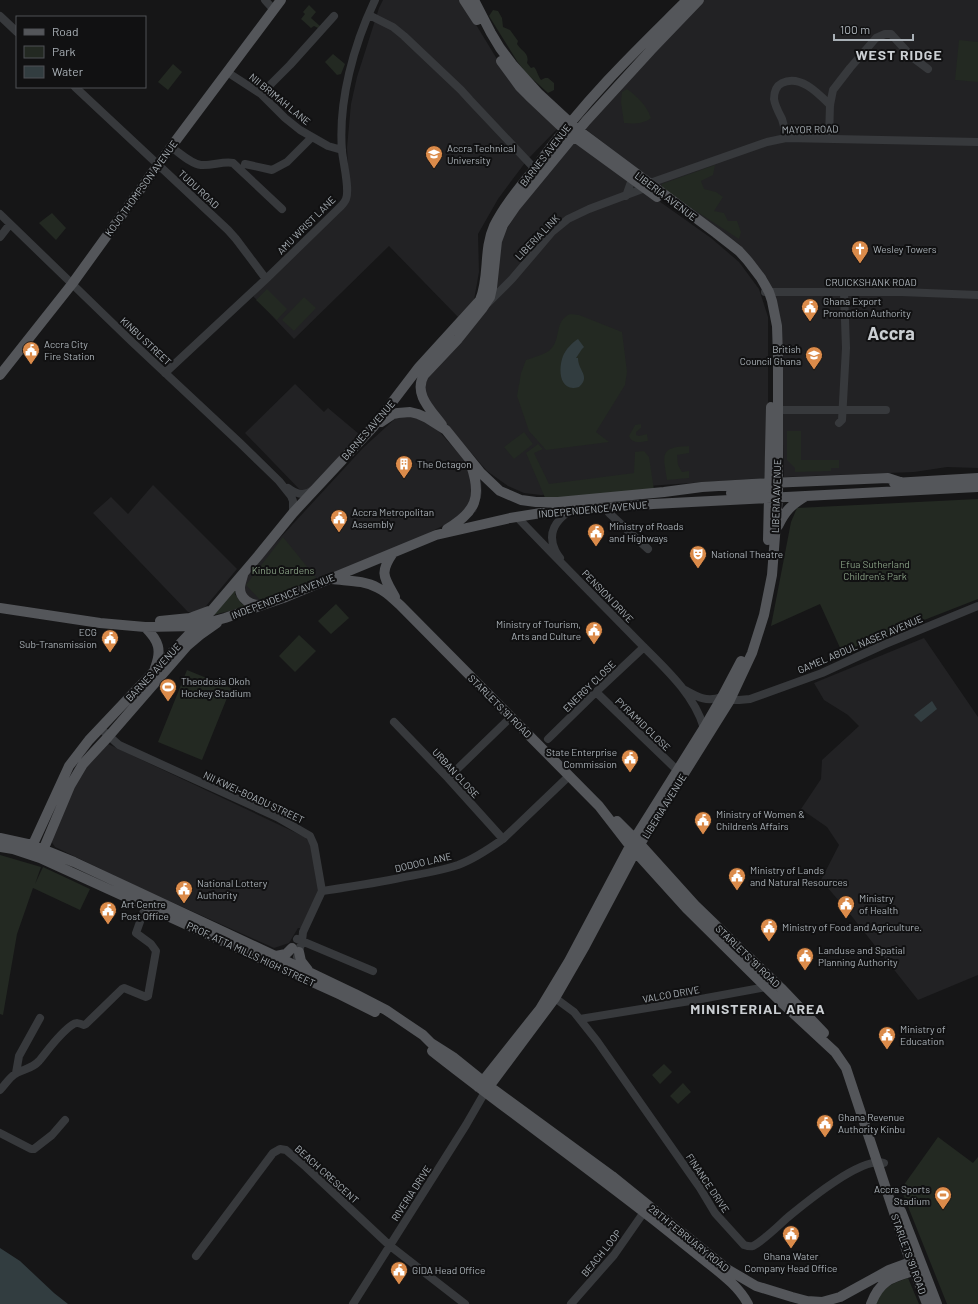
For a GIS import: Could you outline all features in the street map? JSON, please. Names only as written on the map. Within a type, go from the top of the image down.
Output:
[{"type":"main road","name":"KOJO THOMPSON AVENUE","points":[[0,374],[72,284],[171,147],[281,0]]},
{"type":"main road","name":"LIBERIA AVENUE","points":[[464,0],[500,59],[520,87],[632,179],[647,186]]},
{"type":"main road","name":"LIBERIA AVENUE","points":[[474,0],[490,33],[512,64],[567,126]]},
{"type":"main road","name":"BARNES AVENUE","points":[[30,849],[69,766],[89,740],[212,610],[315,488],[374,426],[419,367],[480,300],[483,290],[487,252],[493,228],[504,208],[567,126],[608,80],[686,0]]},
{"type":"main road","name":"BARNES AVENUE","points":[[446,430],[423,398],[420,388],[422,380],[424,375],[458,339],[482,310],[492,293],[497,241],[503,225],[516,206],[575,133],[699,0]]},
{"type":"main road","name":"LIBERIA AVENUE","points":[[575,133],[647,186],[740,260],[753,274],[766,292],[777,326],[778,410],[773,490],[765,580],[758,612],[751,637],[726,699],[644,830]]},
{"type":"main road","name":"LIBERIA AVENUE","points":[[482,1084],[494,1073],[555,998],[585,946],[635,847],[677,770],[704,728],[736,688],[756,643],[772,575],[775,533],[773,490],[772,341],[770,312],[766,292]]},
{"type":"main road","name":"INDEPENDENCE AVENUE","points":[[374,426],[393,414],[410,412],[427,418],[446,430],[492,485],[500,491],[521,500],[536,502],[558,502],[657,493],[702,487],[773,490],[808,495],[978,487]]},
{"type":"main road","points":[[436,535],[463,519],[472,508],[475,500],[476,484],[470,460]]},
{"type":"main road","points":[[773,490],[978,478]]},
{"type":"main road","name":"INDEPENDENCE AVENUE","points":[[225,618],[264,605],[436,535],[476,525],[541,513],[685,502],[773,490]]},
{"type":"main road","points":[[775,533],[783,515],[787,510],[808,495]]},
{"type":"main road","name":"STARLETS '91 ROAD","points":[[393,553],[387,562],[384,575],[400,605]]},
{"type":"main road","points":[[243,573],[240,588],[244,599],[250,604],[256,606],[264,605]]},
{"type":"main road","name":"STARLETS '91 ROAD","points":[[330,579],[365,583],[378,587],[400,605],[622,830],[691,913],[754,976],[829,1046],[842,1062],[849,1077],[900,1209],[913,1268],[927,1304]]},
{"type":"main road","points":[[0,608],[145,628],[196,626],[225,618]]},
{"type":"main road","points":[[132,625],[143,622],[190,618],[212,610]]},
{"type":"main road","name":"BARNES AVENUE","points":[[42,853],[76,773],[83,764],[187,646],[225,618]]},
{"type":"main road","points":[[145,628],[155,638],[159,648],[158,659],[153,673]]},
{"type":"main road","points":[[622,830],[644,830],[645,844],[635,847],[625,844],[622,830]]},
{"type":"main road","name":"PROF. ATTA MILLS HIGH STREET","points":[[0,838],[42,853],[276,956],[288,967],[311,973],[355,994],[398,1017],[482,1084]]},
{"type":"main road","name":"PROF. ATTA MILLS HIGH STREET","points":[[0,847],[30,849]]},
{"type":"main road","name":"LIBERIA AVENUE","points":[[494,1073],[540,1008],[635,847]]},
{"type":"main road","name":"STARLETS '91 ROAD","points":[[635,847],[781,988],[847,1057],[857,1080],[881,1162],[907,1252],[906,1260],[937,1304]]},
{"type":"main road","name":"PROF. ATTA MILLS HIGH STREET","points":[[42,853],[146,906],[288,967],[387,1018],[482,1084]]},
{"type":"main road","points":[[276,956],[286,954],[298,945],[302,961],[311,973]]},
{"type":"main road","points":[[754,976],[761,978],[774,990],[781,988]]},
{"type":"main road","points":[[482,1084],[482,1075],[494,1073],[501,1095]]},
{"type":"main road","name":"28TH FEBRUARY ROAD","points":[[482,1084],[501,1095],[612,1176],[727,1269],[756,1286],[807,1301],[825,1303],[840,1297],[884,1272],[913,1268]]},
{"type":"main road","name":"28TH FEBRUARY ROAD","points":[[482,1084],[724,1277],[739,1291],[748,1304]]},
{"type":"main road","points":[[871,1304],[880,1288],[893,1277],[913,1268]]},
{"type":"main road","points":[[794,1304],[807,1301]]},
{"type":"street","points":[[265,0],[274,10]]},
{"type":"street","name":"AMU WRIST LANE","points":[[165,372],[266,279],[343,204],[346,198],[347,190],[342,150],[344,95],[358,41],[375,0]]},
{"type":"street","points":[[369,15],[393,27],[424,53],[534,168]]},
{"type":"street","points":[[0,16],[16,31]]},
{"type":"street","points":[[261,94],[290,65],[334,16]]},
{"type":"street","points":[[829,138],[830,105],[833,90],[876,38],[888,33],[893,35],[912,57],[928,69]]},
{"type":"street","name":"NII BRIMAH LANE","points":[[227,72],[261,94],[285,118],[312,137],[328,146],[342,150]]},
{"type":"street","points":[[786,138],[774,97],[780,84],[790,80],[800,82],[815,91],[830,105]]},
{"type":"street","name":"TUDU ROAD","points":[[76,88],[206,208],[236,239],[266,279]]},
{"type":"street","points":[[245,164],[272,170],[287,162],[312,137]]},
{"type":"street","name":"MAYOR ROAD","points":[[647,186],[760,144],[786,138],[978,142]]},
{"type":"street","points":[[171,147],[196,163],[202,165],[233,164],[282,209]]},
{"type":"street","points":[[626,196],[632,179]]},
{"type":"street","name":"LIBERIA LINK","points":[[482,310],[512,279],[552,232],[568,219],[647,186]]},
{"type":"street","name":"KINBU STREET","points":[[0,214],[279,481]]},
{"type":"street","points":[[0,236],[10,224]]},
{"type":"street","points":[[494,275],[500,281],[504,282],[512,279]]},
{"type":"street","name":"CRUICKSHANK ROAD","points":[[766,292],[901,292],[978,294]]},
{"type":"street","points":[[839,423],[842,420],[846,348],[844,292]]},
{"type":"street","points":[[778,410],[886,410]]},
{"type":"street","points":[[279,481],[294,493],[309,493],[315,488]]},
{"type":"street","points":[[279,481],[291,496],[293,501],[293,513]]},
{"type":"street","points":[[563,564],[554,549],[551,534],[556,522],[571,511]]},
{"type":"street","points":[[609,513],[648,550]]},
{"type":"street","name":"PENSION DRIVE","points":[[516,517],[644,647],[684,690],[701,718],[704,728]]},
{"type":"street","name":"GAMEL ABDUL NASER AVENUE","points":[[726,699],[749,699],[822,673],[883,645],[978,606]]},
{"type":"street","name":"ENERGY CLOSE","points":[[548,739],[644,647]]},
{"type":"street","points":[[736,688],[739,694],[749,699]]},
{"type":"street","name":"PENSION DRIVE","points":[[684,690],[700,698],[714,700],[726,699]]},
{"type":"street","name":"PYRAMID CLOSE","points":[[596,692],[677,770]]},
{"type":"street","points":[[448,778],[512,717]]},
{"type":"street","name":"URBAN CLOSE","points":[[394,722],[448,778],[503,839]]},
{"type":"street","name":"NII KWEI-BOADU STREET","points":[[100,728],[108,737],[119,745],[277,817],[306,833],[310,836],[314,844],[322,891]]},
{"type":"street","name":"DODOO LANE","points":[[322,891],[376,883],[440,870],[473,858],[503,839],[569,776]]},
{"type":"street","points":[[288,967],[322,891]]},
{"type":"street","points":[[0,1090],[16,1073],[32,1067],[39,1062],[57,1039],[73,1024],[86,1024],[122,989],[124,988],[146,997],[148,996],[156,951],[151,944],[136,933],[146,906]]},
{"type":"street","points":[[298,945],[373,971]]},
{"type":"street","name":"VALCO DRIVE","points":[[580,1019],[766,987]]},
{"type":"street","name":"FINANCE DRIVE","points":[[555,998],[571,1009],[597,1041],[700,1188],[715,1213],[744,1245],[750,1246],[755,1244],[816,1194],[844,1176],[860,1167],[881,1162]]},
{"type":"street","points":[[16,1073],[19,1056],[40,1018]]},
{"type":"street","name":"RIVERIA DRIVE","points":[[353,1304],[466,1125],[482,1084]]},
{"type":"street","points":[[0,1133],[31,1149],[34,1149],[52,1135],[65,1120]]},
{"type":"street","name":"BEACH CRESCENT","points":[[196,1256],[273,1153],[280,1149],[286,1150],[306,1167],[389,1245]]},
{"type":"street","name":"BEACH LOOP","points":[[571,1304],[614,1255],[644,1212]]},
{"type":"street","points":[[389,1245],[465,1304]]},
{"type":"shaded area","name":"Accra Technical University","points":[[383,0],[461,0],[500,64],[557,129],[528,159],[512,180],[498,199],[478,234],[479,272],[474,300],[458,317],[389,246],[294,339],[252,295],[346,202],[349,184],[347,148],[351,104],[357,77],[379,8]]},
{"type":"shaded area","points":[[702,0],[978,0],[978,468],[947,467],[914,472],[784,477],[781,379],[775,298],[767,278],[740,245],[583,127]]},
{"type":"shaded area","points":[[572,138],[711,238],[739,262],[759,289],[768,317],[768,408],[764,478],[575,491],[541,495],[524,493],[508,486],[487,471],[443,420],[426,396],[426,380],[483,311],[501,239],[520,207]]},
{"type":"shaded area","points":[[295,384],[324,412],[328,408],[359,434],[311,490],[302,492],[245,433]]},
{"type":"shaded area","points":[[397,417],[419,417],[435,427],[481,478],[482,493],[476,512],[460,517],[399,548],[260,603],[246,596],[242,587],[246,575],[363,448]]},
{"type":"shaded area","points":[[153,485],[237,569],[201,612],[188,612],[93,513],[111,497],[128,514]]},
{"type":"shaded area","points":[[924,638],[978,717],[978,975],[918,1000],[846,909],[821,880],[839,845],[827,827],[801,809],[821,779],[822,760],[859,726],[848,715],[824,700],[814,683]]},
{"type":"shaded area","points":[[106,743],[305,837],[312,846],[320,889],[301,928],[298,928],[289,943],[274,948],[136,886],[55,847],[51,841],[82,769]]},
{"type":"green space","points":[[309,5],[316,12],[311,18],[320,26],[318,28],[314,26],[311,28],[301,19],[305,14],[303,12]]},
{"type":"green space","points":[[493,10],[498,11],[502,18],[503,27],[510,30],[518,41],[517,44],[526,54],[528,60],[527,63],[531,68],[535,68],[541,80],[548,78],[554,83],[554,90],[548,93],[526,73],[489,16]]},
{"type":"green space","points":[[959,40],[978,42],[978,82],[955,80]]},
{"type":"green space","points":[[333,54],[345,64],[341,74],[337,75],[325,62]]},
{"type":"green space","points":[[173,64],[182,72],[168,90],[158,82]]},
{"type":"green space","points":[[627,89],[642,102],[651,118],[642,122],[624,123],[621,102],[622,92]]},
{"type":"green space","points":[[715,165],[713,175],[701,181],[704,189],[716,192],[723,197],[714,211],[724,213],[728,221],[737,221],[741,232],[739,239],[662,189],[662,184]]},
{"type":"green space","points":[[52,213],[66,228],[56,240],[39,223]]},
{"type":"green space","points":[[267,289],[287,309],[277,320],[256,300]]},
{"type":"green space","points":[[304,297],[316,308],[294,331],[282,320]]},
{"type":"green space","points":[[570,314],[579,315],[622,332],[627,372],[625,385],[596,432],[609,442],[546,450],[529,431],[517,396],[521,373],[526,360],[548,352],[554,346],[561,321]]},
{"type":"green space","points":[[641,424],[641,428],[636,432],[636,435],[639,436],[647,434],[648,441],[639,442],[630,439],[629,436],[635,425]]},
{"type":"green space","points":[[787,431],[801,431],[801,460],[839,460],[839,468],[831,468],[831,471],[795,472],[795,468],[787,460]]},
{"type":"green space","points":[[524,432],[533,444],[514,459],[504,447]]},
{"type":"green space","points":[[538,444],[543,449],[534,453],[549,484],[634,473],[635,452],[644,451],[649,457],[654,490],[546,500],[526,453]]},
{"type":"green space","points":[[689,446],[689,453],[677,455],[678,465],[682,472],[689,471],[689,478],[667,480],[664,459],[665,454],[672,448]]},
{"type":"green space","name":"Efua Sutherland Children's Park","points":[[978,499],[978,599],[842,652],[820,604],[771,626],[791,522],[797,508]]},
{"type":"green space","name":"Kinbu Gardens","points":[[283,537],[317,579],[260,600],[246,585]]},
{"type":"green space","points":[[236,585],[235,594],[241,603],[246,607],[209,616]]},
{"type":"green space","points":[[336,604],[349,618],[331,634],[318,621]]},
{"type":"green space","points":[[299,635],[316,651],[295,672],[279,656]]},
{"type":"green space","name":"Theodosia Okoh Hockey Stadium","points":[[187,670],[231,688],[202,760],[158,742]]},
{"type":"green space","points":[[0,855],[41,867],[35,884],[43,867],[90,889],[80,910],[33,888],[17,934],[3,1015],[0,1014]]},
{"type":"green space","points":[[664,1064],[672,1072],[660,1084],[652,1075]]},
{"type":"green space","points":[[683,1083],[691,1092],[678,1104],[670,1096]]},
{"type":"green space","name":"Accra Sports Stadium","points":[[938,1137],[973,1163],[978,1157],[978,1304],[947,1304],[901,1189]]},
{"type":"green space","points":[[908,1278],[919,1304],[874,1304],[884,1290],[896,1282]]},
{"type":"water","points":[[578,339],[584,347],[576,358],[578,358],[584,380],[579,387],[572,388],[567,387],[562,379],[561,361],[571,344]]},
{"type":"water","points":[[932,701],[937,709],[921,722],[914,715]]},
{"type":"water","points":[[0,1248],[20,1261],[68,1304],[0,1304]]},
{"type":"place","name":"Accra Technical University","points":[[434,169]]},
{"type":"place","name":"Wesley Towers","points":[[860,264]]},
{"type":"place","name":"Ghana Export Promotion Authority","points":[[810,322]]},
{"type":"place","name":"Accra City Fire Station","points":[[31,365]]},
{"type":"place","name":"British Council Ghana","points":[[814,370]]},
{"type":"place","name":"The Octagon","points":[[404,479]]},
{"type":"place","name":"Accra Metropolitan Assembly","points":[[339,533]]},
{"type":"place","name":"Ministry of Roads and Highways","points":[[596,547]]},
{"type":"place","name":"National Theatre","points":[[698,569]]},
{"type":"place","name":"Ministry of Tourism, Arts and Culture","points":[[594,645]]},
{"type":"place","name":"ECG Sub-Transmission","points":[[110,653]]},
{"type":"place","name":"Theodosia Okoh Hockey Stadium","points":[[168,702]]},
{"type":"place","name":"State Enterprise Commission","points":[[630,773]]},
{"type":"place","name":"Ministry of Women & Children's Affairs","points":[[703,835]]},
{"type":"place","name":"Ministry of Lands and Natural Resources","points":[[737,891]]},
{"type":"place","name":"National Lottery Authority","points":[[184,904]]},
{"type":"place","name":"Ministry of Health","points":[[846,919]]},
{"type":"place","name":"Art Centre Post Office","points":[[108,925]]},
{"type":"place","name":"Ministry of Food and Agriculture.","points":[[769,942]]},
{"type":"place","name":"Landuse and Spatial Planning Authority","points":[[805,971]]},
{"type":"place","name":"Ministry of Education","points":[[887,1050]]},
{"type":"place","name":"Ghana Revenue Authority Kinbu","points":[[825,1138]]},
{"type":"place","name":"Accra Sports Stadium","points":[[943,1210]]},
{"type":"place","name":"Ghana Water Company Head Office","points":[[791,1249]]},
{"type":"place","name":"GIDA Head Office","points":[[399,1285]]},
{"type":"district","name":"WEST RIDGE","points":[[899,54]]},
{"type":"district","name":"Accra","points":[[891,333]]},
{"type":"district","name":"MINISTERIAL AREA","points":[[758,1008]]}]
